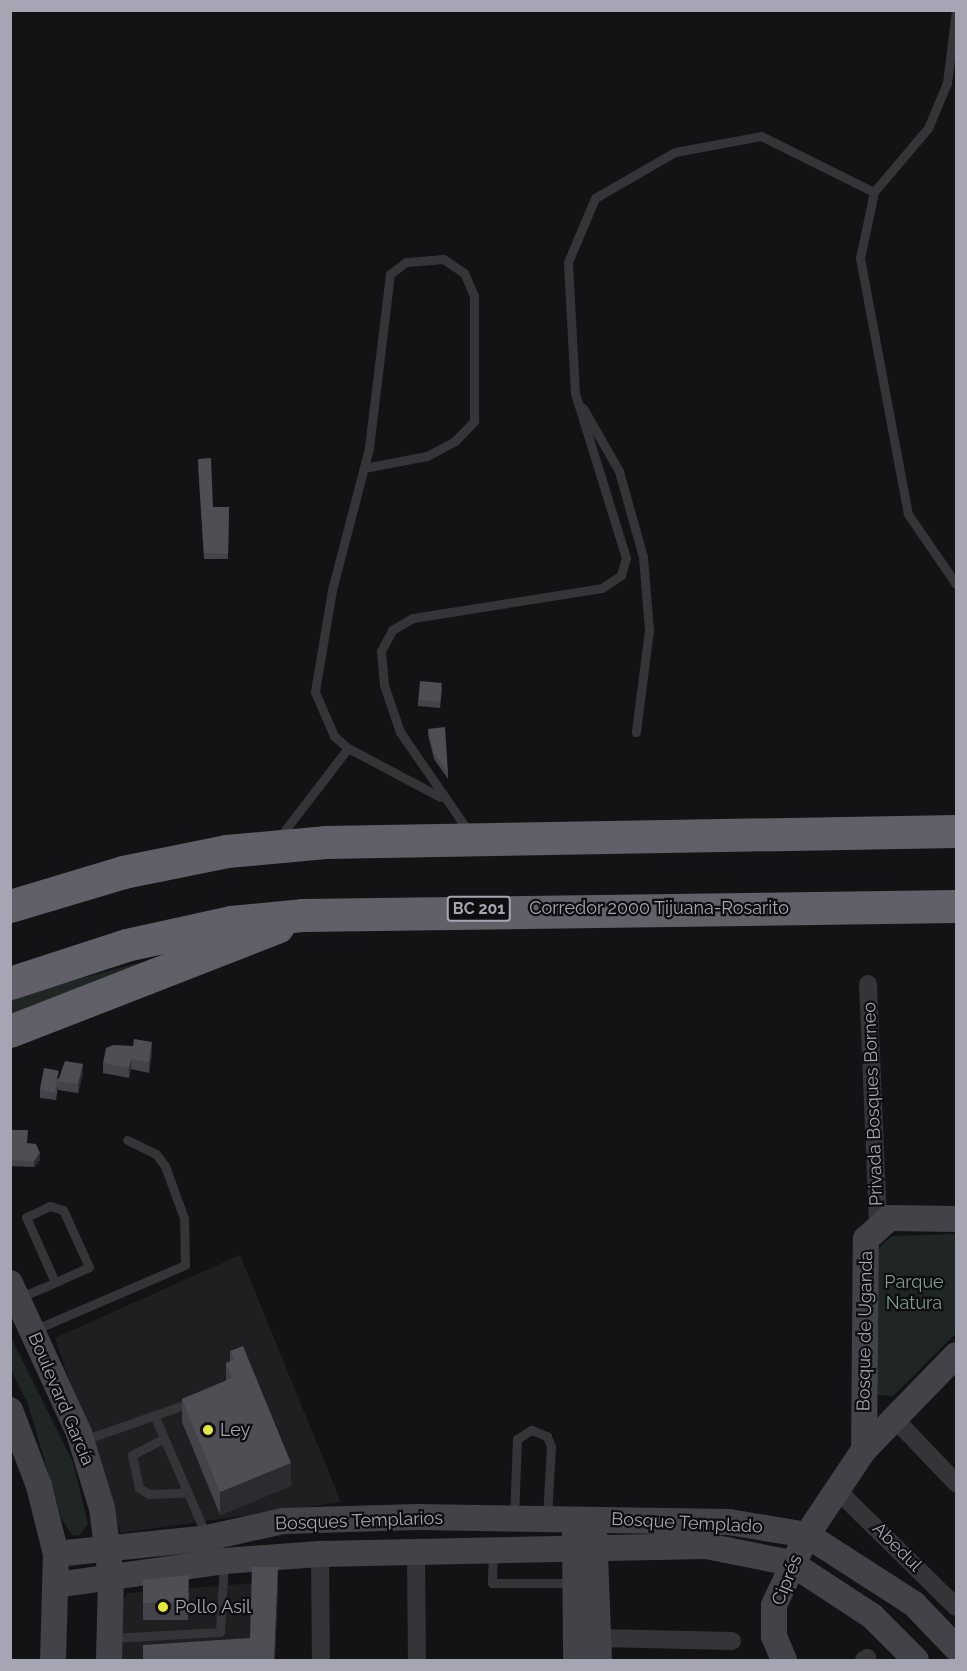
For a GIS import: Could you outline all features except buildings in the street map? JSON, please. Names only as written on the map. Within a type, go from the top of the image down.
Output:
[{"type":"highway","points":[[10,906],[134,870],[272,847],[472,836],[957,831]]},
{"type":"highway","points":[[10,895],[57,891]]},
{"type":"highway","name":"Corredor 2000 Tijuana-Rosarito","points":[[10,983],[126,945],[231,922],[302,915],[371,910],[957,906]]},
{"type":"highway","points":[[10,1031],[302,915]]},
{"type":"main road","points":[[878,1224],[894,1217],[957,1219]]},
{"type":"main road","name":"Bosque de Uganda","points":[[864,1450],[866,1239],[878,1224]]},
{"type":"main road","name":"Boulevard García","points":[[14,1291],[81,1441],[109,1547],[110,1649]]},
{"type":"main road","name":"Ciprés","points":[[784,1660],[774,1635],[774,1605],[791,1563],[836,1489],[864,1450],[892,1416],[957,1355]]},
{"type":"main road","points":[[10,1410],[39,1486],[56,1554],[53,1660]]},
{"type":"main road","points":[[584,1518],[584,1547],[599,1649]]},
{"type":"main road","name":"Bosques Templarios","points":[[56,1554],[207,1538],[283,1521],[584,1518]]},
{"type":"main road","name":"Bosque Templado","points":[[584,1518],[729,1522],[807,1535],[914,1604],[957,1648]]},
{"type":"main road","name":"Bosque Templado","points":[[584,1547],[706,1546],[791,1563],[872,1616],[916,1660]]},
{"type":"main road","points":[[576,1660],[576,1583],[584,1547]]},
{"type":"main road","name":"Bosques Templarios","points":[[56,1585],[224,1561],[320,1554],[584,1547]]},
{"type":"street","name":"Privada Bosques Borneo","points":[[868,984],[878,1224]]},
{"type":"street","points":[[892,1416],[953,1471]]},
{"type":"street","name":"Abedul","points":[[836,1489],[957,1607]]},
{"type":"street","points":[[416,1551],[417,1660]]},
{"type":"street","points":[[320,1554],[321,1660]]},
{"type":"street","points":[[599,1649],[732,1641]]},
{"type":"lane","points":[[956,10],[947,83],[928,129],[874,192],[860,258],[897,474],[908,514],[957,584]]},
{"type":"lane","points":[[472,836],[441,798],[400,732],[384,685],[381,651],[392,630],[413,618],[561,597],[602,588],[621,575],[626,558],[575,393],[568,262],[595,198],[675,152],[761,136],[874,192]]},
{"type":"lane","points":[[364,468],[427,456],[456,441],[474,421],[474,296],[464,273],[443,259],[406,262],[390,274],[364,468],[332,590],[315,692],[334,736],[348,748],[441,798]]},
{"type":"lane","points":[[575,393],[619,471],[643,557],[649,630],[636,732]]},
{"type":"lane","points":[[272,847],[348,748]]},
{"type":"lane","points":[[32,1331],[185,1264],[184,1218],[165,1166],[156,1154],[127,1140]]},
{"type":"lane","points":[[14,1291],[55,1282],[89,1267],[63,1210],[50,1206],[26,1217],[55,1282]]},
{"type":"lane","points":[[81,1441],[199,1399]]},
{"type":"lane","points":[[110,1649],[220,1632],[224,1561],[207,1538],[184,1493],[154,1415]]},
{"type":"lane","points":[[514,1517],[518,1439],[531,1430],[547,1436],[551,1447],[547,1517]]},
{"type":"lane","points":[[163,1439],[132,1455],[139,1488],[149,1494],[184,1493]]},
{"type":"lane","points":[[494,1550],[492,1583],[576,1583]]},
{"type":"shaded area","points":[[240,1255],[341,1502],[121,1533],[55,1338]]},
{"type":"shaded area","points":[[278,1581],[275,1660],[121,1660],[121,1601],[128,1593]]},
{"type":"green space","points":[[157,958],[11,1027],[11,997]]},
{"type":"green space","name":"Parque Natura","points":[[956,1234],[956,1333],[893,1396],[876,1395],[872,1254],[892,1236]]},
{"type":"green space","points":[[11,1337],[73,1462],[88,1524],[79,1536],[72,1535],[62,1520],[28,1404],[11,1370]]},
{"type":"place","name":"Ley","points":[[208,1430]]},
{"type":"place","name":"Pollo Asil","points":[[163,1607]]}]
